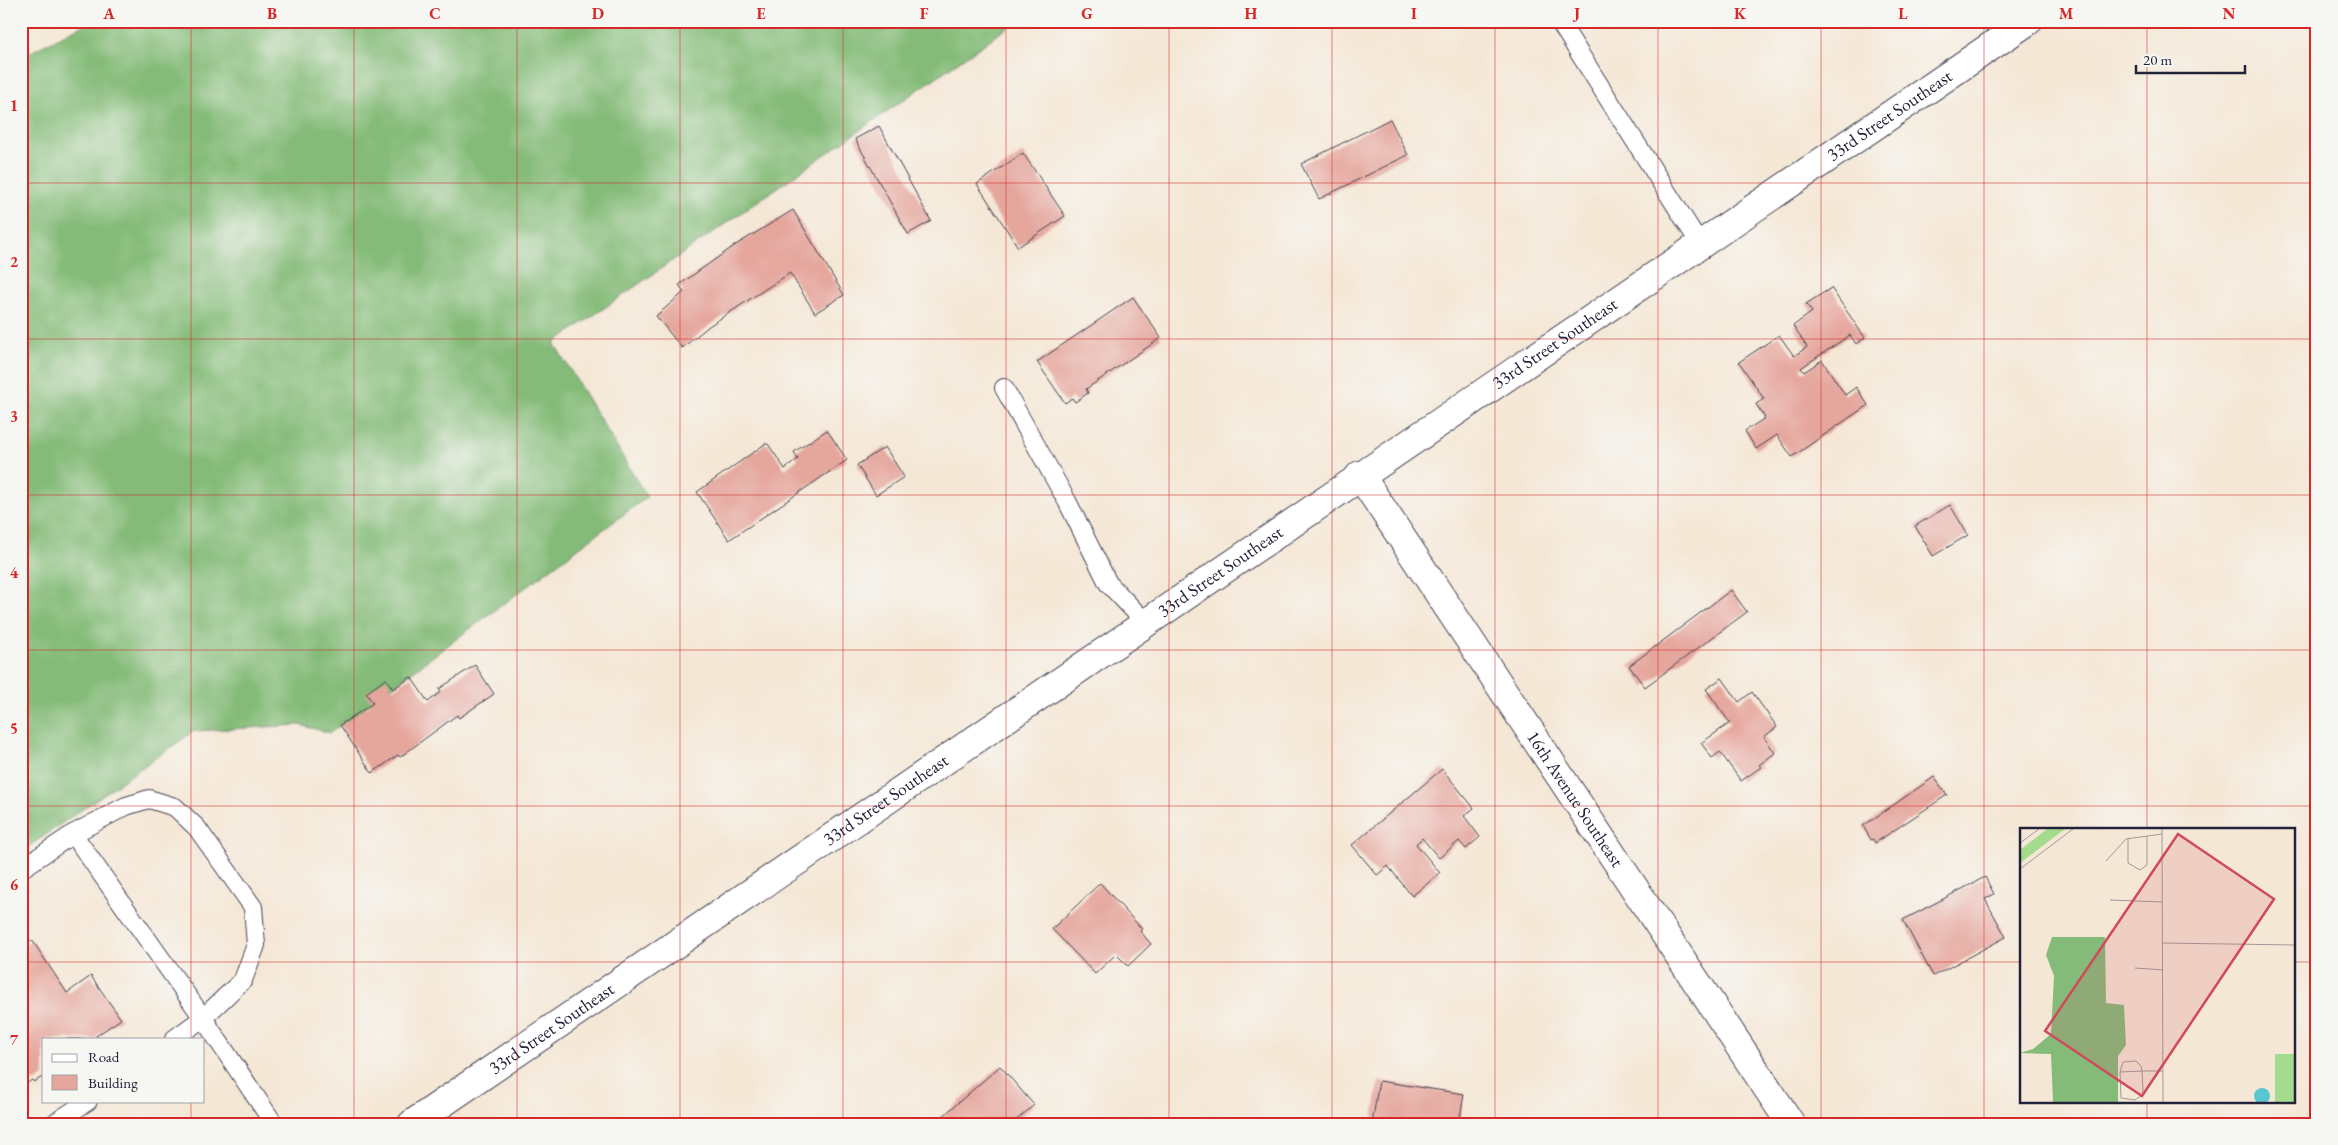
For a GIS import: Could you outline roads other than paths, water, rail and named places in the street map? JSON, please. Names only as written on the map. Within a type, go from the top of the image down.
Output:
[{"type":"street","name":"33rd Street Southeast","points":[[412,1124],[1360,475],[1629,294],[2028,21]]},
{"type":"street","name":"16th Avenue Southeast","points":[[1360,475],[1791,1124]]},
{"type":"lane","points":[[1559,21],[1700,244]]},
{"type":"lane","points":[[1004,388],[1067,501],[1108,583],[1145,622]]},
{"type":"lane","points":[[21,869],[73,834],[126,806],[149,799],[175,807],[198,828],[253,907],[256,945],[243,980],[203,1018],[175,1038]]},
{"type":"lane","points":[[73,834],[203,1018],[274,1124]]},
{"type":"lane","points":[[53,1124],[86,1102]]}]
